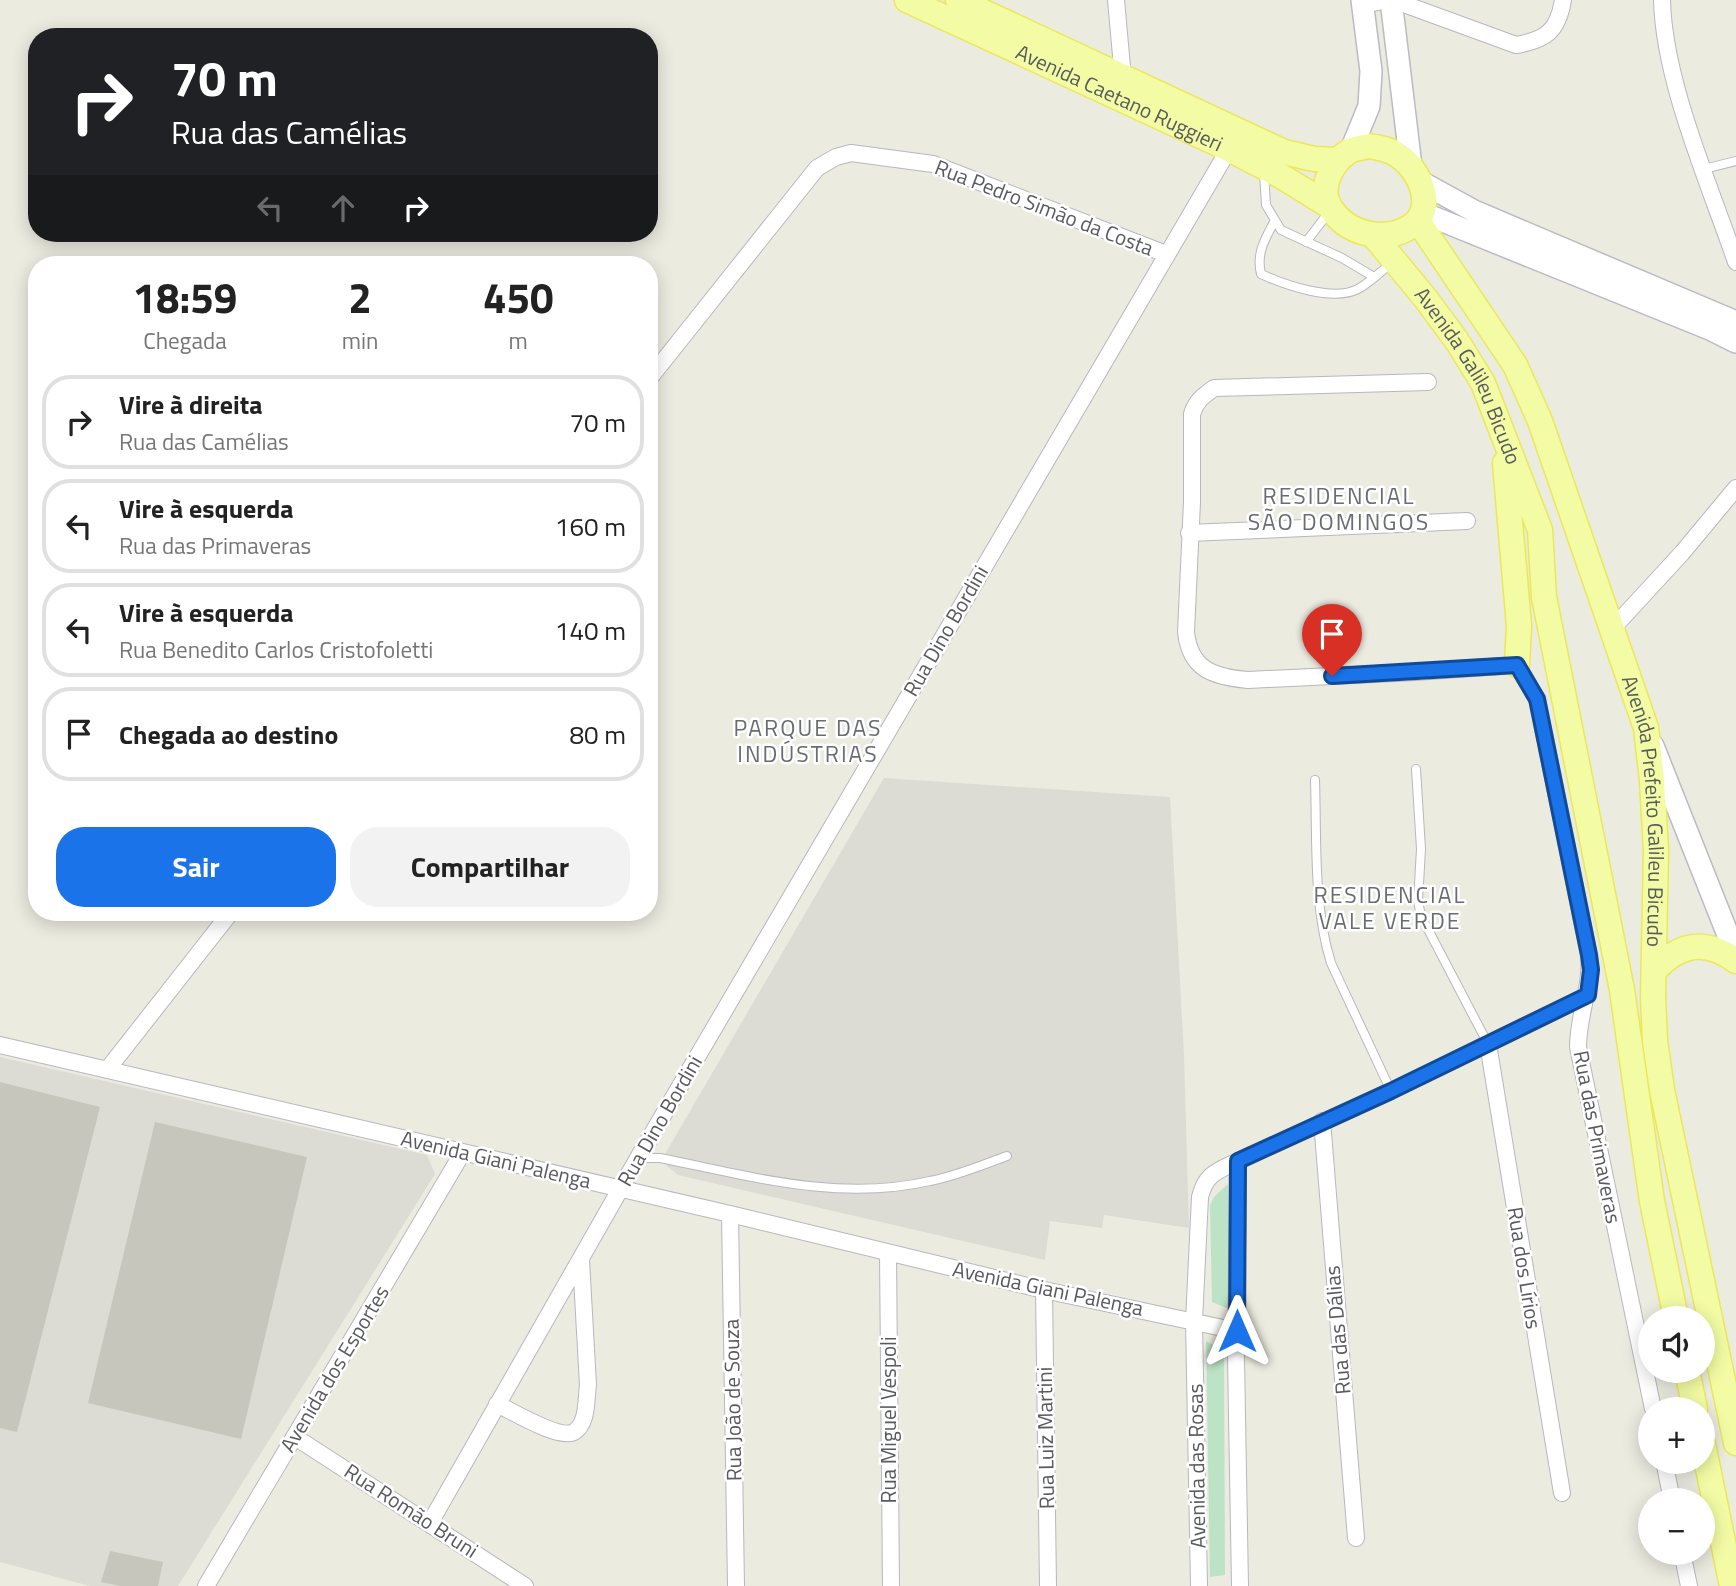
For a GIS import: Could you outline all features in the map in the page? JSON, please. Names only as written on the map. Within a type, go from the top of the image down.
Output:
[{"type":"main road","name":"Avenida Caetano Ruggieri","points":[[907,0],[1229,149],[1330,207]]},
{"type":"main road","name":"Avenida Caetano Ruggieri","points":[[958,0],[1284,152],[1314,159],[1345,155]]},
{"type":"main road","points":[[1362,2],[1371,71],[1369,106],[1345,155],[1329,174],[1326,187],[1330,207],[1349,226],[1374,236],[1390,235],[1407,229],[1421,217],[1424,197],[1416,174],[1391,0]]},
{"type":"main road","points":[[1345,155],[1369,146],[1384,148],[1398,155],[1416,174],[1474,211],[1736,322]]},
{"type":"main road","points":[[1421,217],[1712,330],[1736,342]]},
{"type":"main road","name":"Avenida Prefeito Galileu Bicudo","points":[[1421,217],[1515,365],[1540,421],[1646,728],[1656,851],[1655,1041],[1662,1090],[1736,1443]]},
{"type":"main road","name":"Avenida Galileu Bicudo","points":[[1374,236],[1457,341],[1483,383],[1540,530],[1544,597],[1622,990],[1652,1201],[1674,1306]]},
{"type":"main road","points":[[1502,428],[1519,626],[1517,665]]},
{"type":"main road","points":[[1646,728],[1736,956]]},
{"type":"main road","points":[[1655,970],[1665,959],[1678,951],[1693,947],[1723,951],[1736,961]]},
{"type":"main road","points":[[1709,1474],[1732,1586]]},
{"type":"street","points":[[1116,0],[1123,78]]},
{"type":"street","points":[[1362,2],[1391,0],[1516,45],[1534,42],[1548,34],[1557,23],[1563,0]]},
{"type":"street","points":[[1662,0],[1668,56],[1736,262]]},
{"type":"street","name":"Rua Dino Bordini","points":[[430,1523],[638,1158],[1229,149]]},
{"type":"street","name":"Rua Pedro Simão da Costa","points":[[658,368],[817,168],[836,157],[851,153],[933,164],[1166,254]]},
{"type":"street","points":[[1428,382],[1214,388],[1202,396],[1192,414],[1188,647],[1196,662],[1210,673],[1248,680],[1517,665]]},
{"type":"street","points":[[1612,629],[1682,553],[1736,488]]},
{"type":"street","points":[[1189,533],[1467,521]]},
{"type":"street","name":"Rua das Primaveras","points":[[1517,665],[1537,699],[1589,955],[1591,970],[1588,995],[1578,1025],[1578,1047],[1651,1397]]},
{"type":"street","points":[[107,1070],[224,921]]},
{"type":"street","points":[[1238,1161],[1391,1091],[1588,995]]},
{"type":"street","name":"Rua dos Lírios","points":[[1488,1044],[1562,1493]]},
{"type":"street","name":"Avenida Giani Palenga","points":[[0,1045],[730,1214],[1044,1290],[1237,1331]]},
{"type":"street","name":"Rua das Dálias","points":[[1322,1121],[1356,1538]]},
{"type":"street","name":"Avenida dos Esportes","points":[[206,1586],[463,1152]]},
{"type":"street","name":"Avenida das Rosas","points":[[1199,1586],[1194,1321],[1202,1190],[1213,1173],[1238,1161],[1240,1586]]},
{"type":"street","name":"Rua João de Souza","points":[[730,1214],[736,1586]]},
{"type":"street","name":"Rua Miguel Vespoli","points":[[888,1253],[891,1586]]},
{"type":"street","points":[[497,1404],[552,1431],[574,1432],[579,1426],[586,1405],[587,1385],[581,1260]]},
{"type":"street","name":"Rua Luiz Martini","points":[[1044,1290],[1048,1586]]},
{"type":"street","name":"Rua Romão Bruni","points":[[295,1437],[525,1586]]},
{"type":"street","points":[[1685,1565],[1689,1586]]},
{"type":"lane","points":[[1704,169],[1736,161]]},
{"type":"lane","points":[[1264,167],[1266,205],[1281,230],[1342,258],[1374,277]]},
{"type":"lane","points":[[1307,242],[1330,207]]},
{"type":"lane","points":[[1275,220],[1262,245],[1258,260],[1261,274],[1284,284],[1336,295],[1357,290],[1395,260]]},
{"type":"lane","points":[[1416,769],[1421,849],[1418,901],[1421,916],[1488,1044]]},
{"type":"lane","points":[[1315,780],[1320,912],[1324,942],[1331,963],[1391,1091]]},
{"type":"lane","points":[[638,1158],[660,1158],[797,1186],[842,1190],[930,1181],[1007,1156]]},
{"type":"shaded area","points":[[884,778],[1170,797],[1184,1055],[1189,1228],[1104,1215],[1102,1228],[1050,1221],[1045,1260],[678,1175],[667,1166],[665,1154]]},
{"type":"shaded area","points":[[0,1057],[427,1155],[435,1174],[178,1586],[90,1586],[0,1562]]},
{"type":"green space","points":[[1228,1184],[1229,1309],[1212,1302],[1210,1205],[1214,1197]]},
{"type":"green space","points":[[1206,1341],[1224,1351],[1225,1575],[1210,1577]]},
{"type":"building","points":[[0,1082],[100,1107],[17,1432],[0,1428]]},
{"type":"building","points":[[155,1122],[307,1157],[241,1439],[88,1403]]},
{"type":"building","points":[[110,1551],[163,1562],[158,1586],[120,1586],[101,1582]]},
{"type":"district","name":"RESIDENCIAL SÃO DOMINGOS","points":[[1339,509]]},
{"type":"district","name":"PARQUE DAS INDÚSTRIAS","points":[[808,741]]},
{"type":"district","name":"RESIDENCIAL VALE VERDE","points":[[1390,908]]},
{"type":"route","points":[[1237,1331],[1238,1161],[1391,1091],[1588,995],[1591,970],[1589,955],[1537,699],[1517,665],[1332,676]]}]
